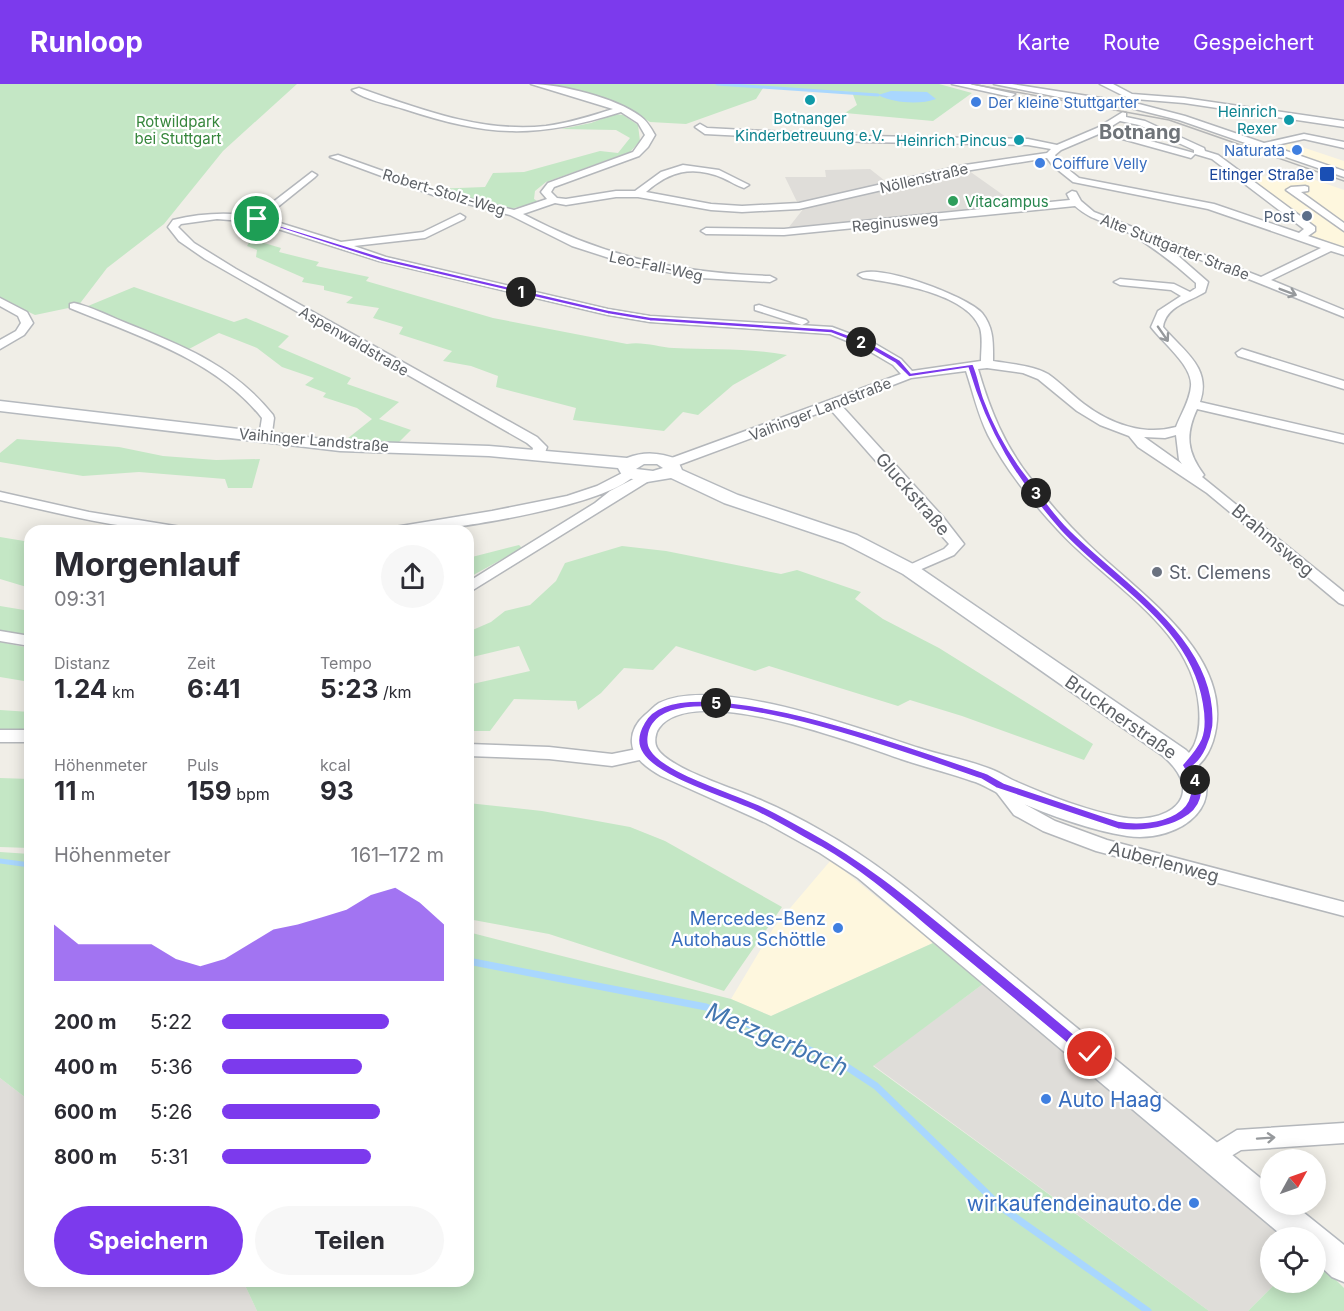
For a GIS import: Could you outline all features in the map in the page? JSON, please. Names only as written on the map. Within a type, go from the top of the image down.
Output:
[{"type":"street","points":[[535,84],[636,117],[645,124],[650,135],[645,145],[636,154],[551,185],[546,192],[554,200]]},
{"type":"street","points":[[956,84],[1118,112],[1134,107],[1185,101],[1269,115],[1344,124]]},
{"type":"street","points":[[998,84],[1118,112],[1201,150],[1198,155]]},
{"type":"street","points":[[1104,84],[1117,88],[1134,107],[1329,180]]},
{"type":"street","points":[[356,90],[462,125],[502,130],[527,131],[557,128],[619,110]]},
{"type":"street","points":[[1134,107],[1182,118],[1344,174]]},
{"type":"street","points":[[700,127],[705,131],[865,139],[1028,142],[1054,152],[1100,130],[1118,112]]},
{"type":"street","points":[[1100,130],[1198,155],[1215,157],[1311,229]]},
{"type":"street","points":[[1264,146],[1295,136],[1306,135],[1344,145]]},
{"type":"street","points":[[1054,152],[1056,164],[1076,180],[1192,201],[1344,252]]},
{"type":"street","name":"Nöllenstraße","points":[[554,200],[566,202],[616,194],[638,194],[711,207],[742,209],[799,206],[965,168],[1054,152]]},
{"type":"street","name":"Robert-Stolz-Weg","points":[[335,157],[436,193],[514,213],[554,200]]},
{"type":"street","points":[[638,194],[666,172],[689,168],[714,170],[729,175],[744,185]]},
{"type":"street","points":[[257,219],[312,175]]},
{"type":"street","points":[[1076,180],[1072,183],[1072,196],[1077,203]]},
{"type":"street","points":[[1305,189],[1291,190],[1342,225]]},
{"type":"street","name":"Reginusweg","points":[[784,232],[989,213],[1048,204],[1077,203]]},
{"type":"street","name":"Alte Stuttgarter Straße","points":[[1077,203],[1090,214],[1135,233],[1161,240],[1344,314]]},
{"type":"street","points":[[706,231],[784,232],[797,218],[799,206]]},
{"type":"street","name":"Leo-Fall-Weg","points":[[514,213],[543,231],[584,249],[637,265],[722,278],[770,279]]},
{"type":"street","name":"Aspenwaldstraße","points":[[257,219],[210,217],[177,222],[173,227],[175,233],[189,244],[302,311],[532,441],[540,447],[538,455]]},
{"type":"street","points":[[341,245],[425,235],[460,218]]},
{"type":"street","points":[[257,219],[383,259],[608,312],[650,319],[832,331]]},
{"type":"street","points":[[1300,237],[1311,229],[1342,225]]},
{"type":"street","points":[[1135,233],[1172,256],[1202,282],[1202,290],[1160,313],[1157,327],[1197,375],[1198,382],[1193,404],[1182,429]]},
{"type":"street","points":[[1261,281],[1331,247]]},
{"type":"street","points":[[863,275],[922,285],[968,308],[984,324],[988,337],[987,364]]},
{"type":"street","points":[[1120,282],[1174,287],[1191,297]]},
{"type":"street","points":[[0,301],[23,314],[27,323],[20,333],[0,345]]},
{"type":"street","points":[[74,306],[171,345],[215,369],[250,395],[268,418],[266,437]]},
{"type":"street","points":[[759,308],[868,345],[897,362],[909,375]]},
{"type":"street","points":[[1242,353],[1344,385]]},
{"type":"street","name":"Vaihinger Landstraße","points":[[0,406],[340,446],[538,455],[635,471],[652,459],[671,467],[909,375],[987,364],[1025,370],[1042,376],[1082,408],[1105,422],[1134,434],[1165,434],[1182,429]]},
{"type":"street","points":[[971,366],[980,398],[996,435],[1021,474],[1064,529],[1176,635],[1191,656],[1203,682],[1209,712],[1207,738],[1194,760],[1188,765]]},
{"type":"street","name":"Gluckstraße","points":[[833,404],[939,520],[957,544],[949,552],[910,570]]},
{"type":"street","points":[[1193,404],[1344,439]]},
{"type":"street","name":"Brahmsweg","points":[[1182,429],[1186,460],[1201,481]]},
{"type":"street","name":"Brahmsweg","points":[[1134,434],[1143,444],[1201,481],[1344,600]]},
{"type":"street","name":"Brucknerstraße","points":[[647,753],[643,743],[644,733],[649,722],[659,714],[684,705],[722,704],[767,710],[840,729],[985,776],[1000,785],[1118,825],[1134,828],[1168,823],[1183,814],[1194,801],[1196,783],[1188,765],[1166,747],[910,570],[850,539],[731,499],[671,467]]},
{"type":"street","points":[[474,584],[600,506],[610,491],[635,471]]},
{"type":"street","points":[[435,525],[508,514],[610,491]]},
{"type":"street","points":[[0,496],[89,516],[144,525]]},
{"type":"street","points":[[0,636],[24,640]]},
{"type":"street","points":[[0,736],[24,736]]},
{"type":"street","points":[[474,750],[549,753],[612,760],[647,753],[668,770],[760,809],[825,843],[867,871],[1297,1227]]},
{"type":"street","name":"Auberlenweg","points":[[1000,785],[1020,810],[1049,826],[1103,846],[1344,909]]},
{"type":"street","points":[[1213,1157],[1236,1140],[1344,1134]]},
{"type":"street","points":[[1326,1251],[1344,1266]]},
{"type":"shaded area","points":[[1290,143],[1344,161],[1344,175],[1272,150]]},
{"type":"shaded area","points":[[965,168],[1020,207],[798,231],[789,227],[804,208],[799,206],[785,177],[826,177],[825,170],[870,169],[889,184]]},
{"type":"shaded area","points":[[1298,174],[1344,190],[1344,252],[1300,237],[1310,232],[1243,178]]},
{"type":"shaded area","points":[[831,860],[933,943],[771,1016],[731,999],[774,927]]},
{"type":"shaded area","points":[[983,984],[1277,1227],[1260,1227],[1260,1293],[1266,1293],[1248,1311],[1209,1311],[873,1065]]},
{"type":"shaded area","points":[[0,1078],[24,1096],[24,1287],[246,1287],[257,1311],[0,1311]]},
{"type":"green space","name":"Rotwildpark bei Stuttgart","points":[[0,84],[297,84],[223,151],[164,224],[107,268],[78,306],[35,315],[0,298]]},
{"type":"green space","points":[[545,84],[939,84],[972,93],[933,121],[845,113],[857,105],[852,92],[763,88],[756,99],[686,124],[650,122],[631,111]]},
{"type":"green space","points":[[615,114],[623,115],[638,125],[640,141],[630,152],[546,182],[535,191],[534,199],[539,202],[510,209],[432,189],[485,187],[493,173],[524,172],[600,151],[618,153],[630,138],[616,130],[561,129],[591,123]]},
{"type":"green space","points":[[251,239],[281,248],[279,252],[319,262],[316,266],[369,277],[366,281],[493,318],[627,344],[744,350],[787,355],[733,385],[698,415],[683,412],[664,431],[573,420],[576,408],[496,387],[498,376],[471,366],[443,361],[452,351],[399,334],[403,327],[373,318],[379,308],[346,303],[353,297],[324,290],[324,286],[302,282],[304,278],[256,257],[257,250],[247,246]]},
{"type":"green space","points":[[134,287],[234,322],[246,318],[289,336],[278,347],[351,378],[347,384],[399,402],[379,419],[411,430],[398,443],[347,439],[372,419],[357,408],[323,397],[326,393],[305,385],[314,378],[282,367],[257,348],[219,333],[189,349],[88,306]]},
{"type":"green space","points":[[17,439],[119,447],[163,456],[216,460],[260,459],[252,488],[228,488],[225,479],[139,472],[83,476],[0,462],[0,453]]},
{"type":"green space","points":[[0,537],[24,541],[24,586],[0,579]]},
{"type":"green space","points":[[519,545],[522,548],[474,575],[474,556]]},
{"type":"green space","points":[[622,546],[666,551],[781,574],[797,570],[861,592],[855,599],[883,619],[939,648],[1093,744],[1084,760],[962,716],[910,700],[898,706],[769,666],[755,671],[676,646],[653,670],[624,668],[601,693],[578,710],[576,701],[514,699],[490,731],[474,731],[474,684],[530,671],[519,646],[474,657],[474,629],[491,622],[505,611],[530,605],[556,581],[565,563]]},
{"type":"green space","points":[[0,606],[24,610],[24,635],[0,631]]},
{"type":"green space","points":[[0,642],[24,647],[24,681],[0,677]]},
{"type":"green space","points":[[0,710],[24,712],[24,732],[0,732]]},
{"type":"green space","points":[[0,778],[24,779],[24,848],[0,847]]},
{"type":"green space","points":[[474,804],[542,811],[630,827],[665,841],[782,907],[724,991],[549,934],[474,920]]},
{"type":"green space","points":[[0,852],[24,854],[24,1096],[0,1078]]},
{"type":"green space","points":[[474,934],[731,999],[771,1016],[933,943],[983,984],[873,1066],[1209,1311],[257,1311],[246,1287],[474,1287]]},
{"type":"green space","points":[[1326,1270],[1344,1288],[1344,1311],[1248,1311],[1266,1293],[1326,1293]]},
{"type":"water","points":[[891,91],[927,92],[936,99],[907,102],[891,100],[878,95]]},
{"type":"waterway","points":[[717,84],[878,95]]},
{"type":"waterway","name":"Metzgerbach","points":[[0,861],[24,864]]},
{"type":"waterway","name":"Metzgerbach","points":[[474,962],[706,1007],[841,1063],[876,1086],[1002,1208],[1148,1311]]},
{"type":"tram line","points":[[972,84],[1169,120],[1344,181]]},
{"type":"place","name":"Botnanger Kinderbetreuung e.V.","points":[[810,100]]},
{"type":"place","name":"Der kleine Stuttgarter","points":[[976,102]]},
{"type":"place","name":"Heinrich Rexer","points":[[1289,120]]},
{"type":"place","name":"Heinrich Pincus","points":[[1019,140]]},
{"type":"place","name":"Naturata","points":[[1297,150]]},
{"type":"place","name":"Coiffure Velly","points":[[1040,163]]},
{"type":"place","name":"Eltinger Straße","points":[[1327,174]]},
{"type":"place","name":"Vitacampus","points":[[953,201]]},
{"type":"place","name":"Post","points":[[1307,216]]},
{"type":"place","name":"St. Clemens","points":[[1157,572]]},
{"type":"place","name":"Mercedes-Benz Autohaus Schöttle","points":[[838,928]]},
{"type":"place","name":"Auto Haag","points":[[1046,1099]]},
{"type":"place","name":"wirkaufendeinauto.de","points":[[1194,1203]]},
{"type":"district","name":"Botnang","points":[[1140,132]]},
{"type":"route","points":[[257,219],[383,259],[608,312],[650,319],[832,331],[868,345],[897,362],[909,375],[971,366],[980,398],[996,435],[1021,474],[1064,529],[1132,591],[1176,635],[1191,656],[1203,682],[1209,712],[1207,738],[1199,753],[1188,765],[1195,777],[1197,789],[1194,801],[1183,814],[1168,823],[1152,826],[1134,828],[1118,825],[1000,785],[985,776],[840,729],[767,710],[742,706],[701,703],[672,708],[649,722],[643,743],[647,753],[655,762],[668,770],[760,809],[825,843],[867,871],[1090,1054]]}]
